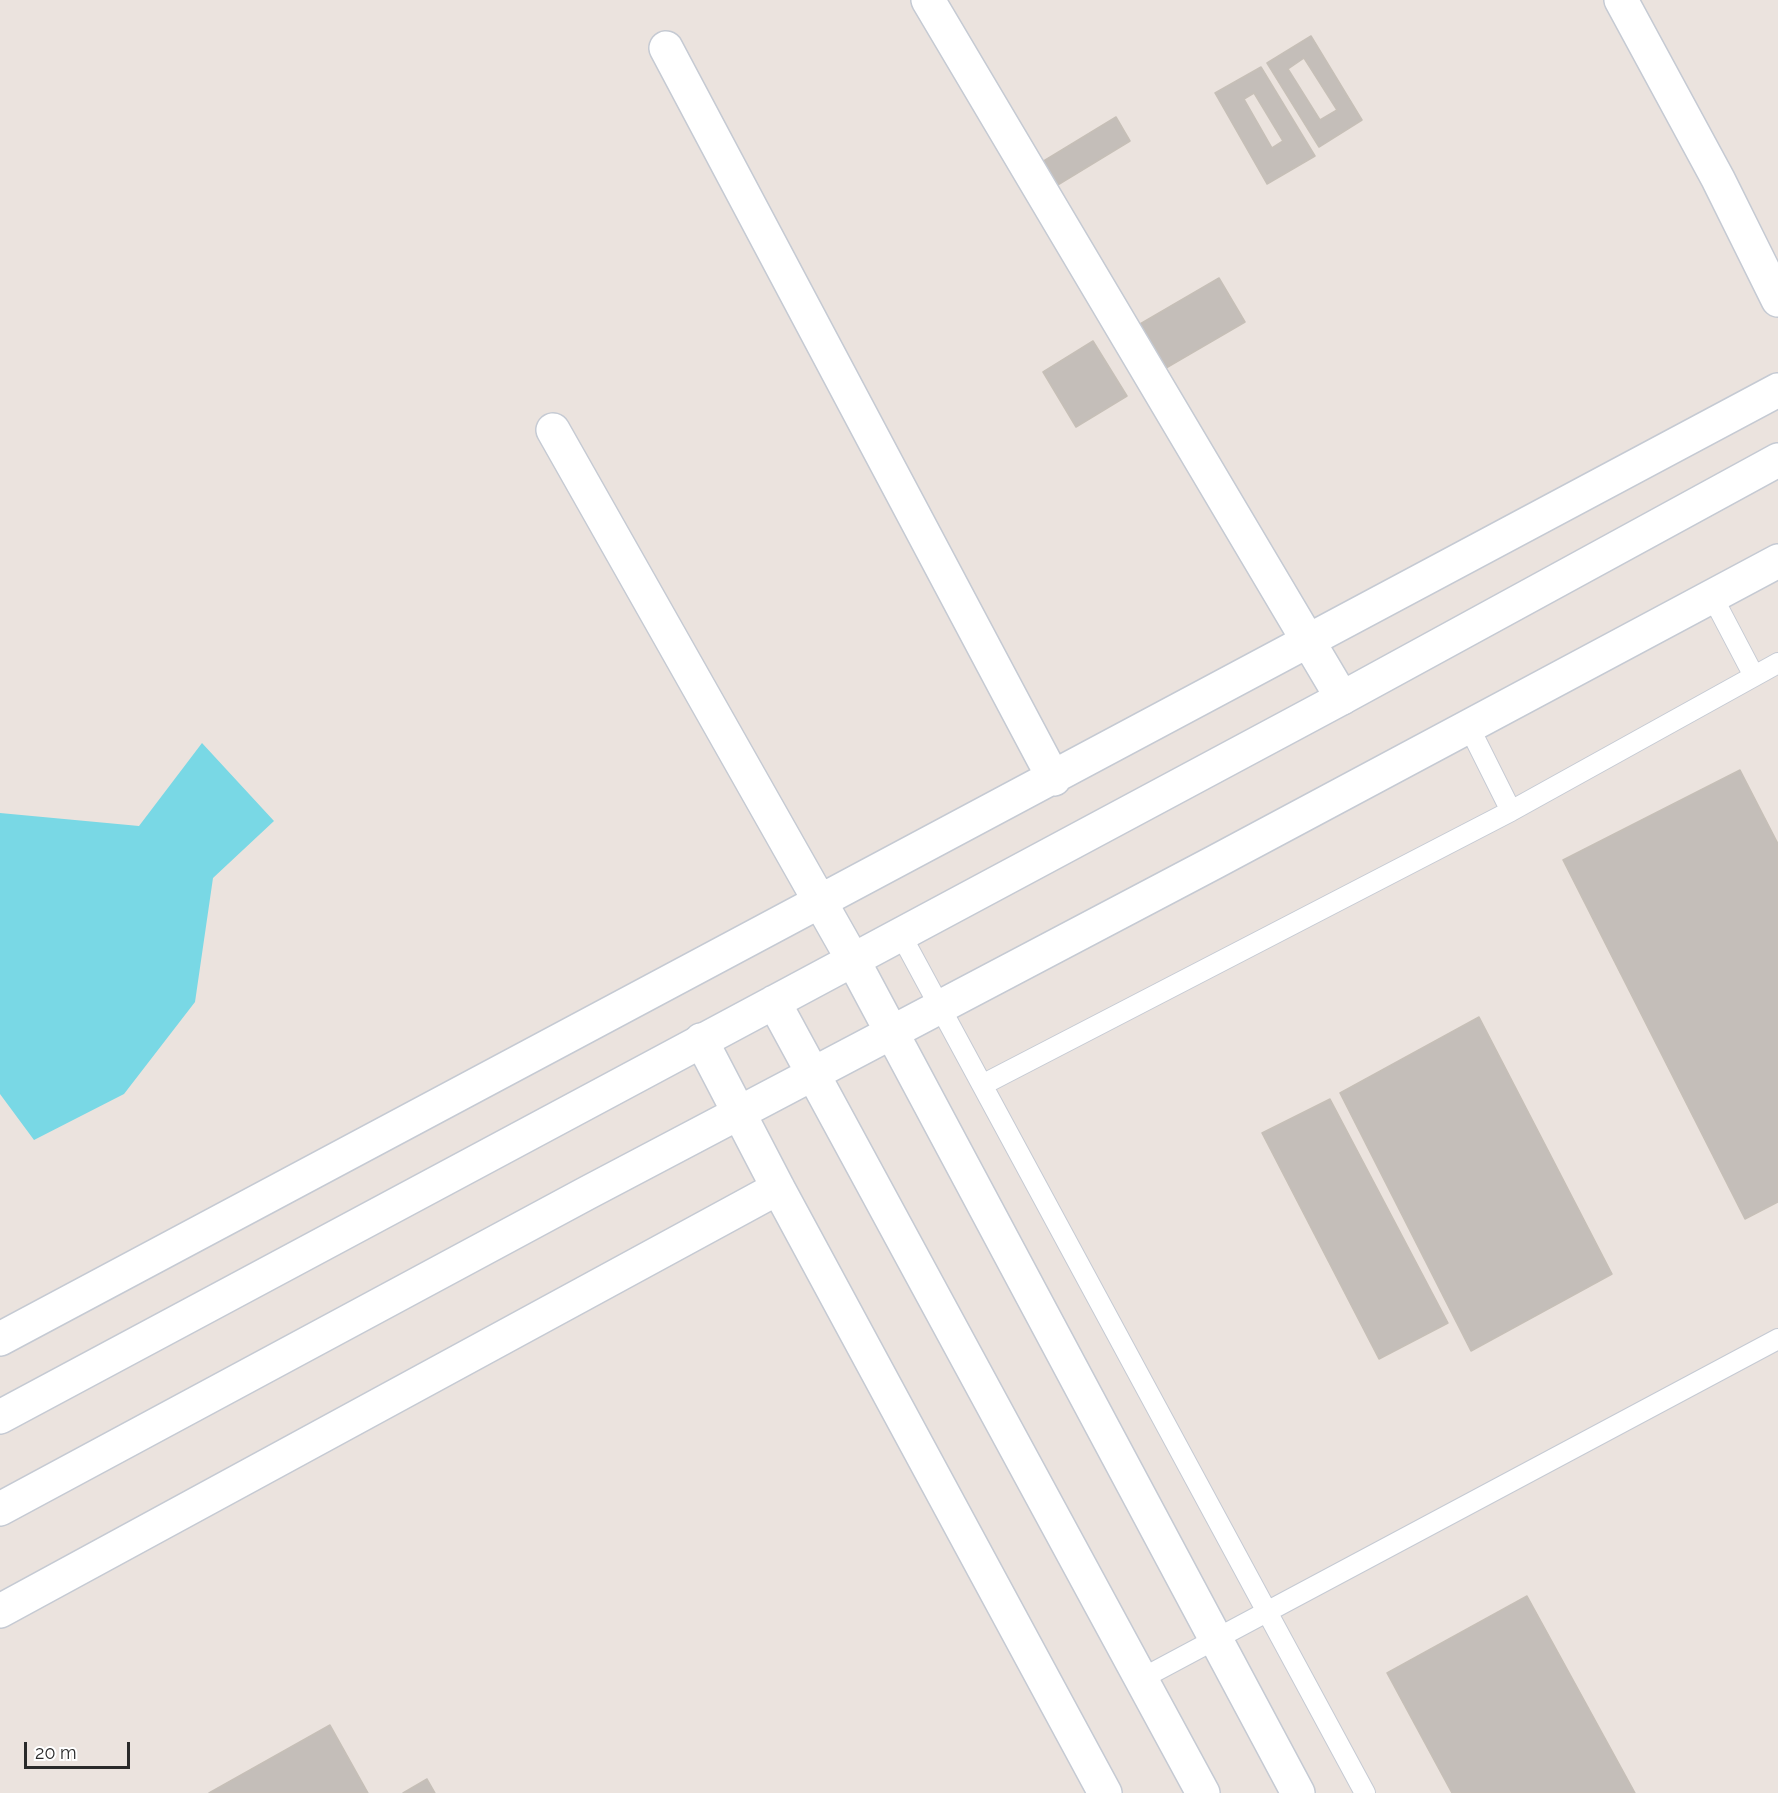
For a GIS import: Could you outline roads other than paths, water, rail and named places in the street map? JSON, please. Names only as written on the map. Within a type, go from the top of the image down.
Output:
[{"type":"street","points":[[928,0],[1342,698]]},
{"type":"street","points":[[1621,0],[1718,179],[1778,300]]},
{"type":"street","points":[[666,48],[1053,779]]},
{"type":"street","points":[[0,1339],[819,901],[1310,642],[1778,390]]},
{"type":"street","points":[[553,430],[893,1032],[1298,1793]]},
{"type":"street","points":[[0,1418],[1342,698],[1778,460]]},
{"type":"street","points":[[0,1509],[738,1112],[1469,727],[1778,561]]},
{"type":"street","points":[[774,1002],[1203,1793]]},
{"type":"street","points":[[701,1040],[778,1188],[1105,1793]]},
{"type":"street","points":[[0,1611],[778,1188]]},
{"type":"lane","points":[[1712,596],[1754,676]]},
{"type":"lane","points":[[984,1084],[1511,811],[1778,663]]},
{"type":"lane","points":[[1469,727],[1511,811]]},
{"type":"lane","points":[[901,935],[984,1084],[1265,1613],[1365,1793]]},
{"type":"lane","points":[[1141,1678],[1778,1339]]},
{"type":"water","points":[[202,743],[274,821],[213,878],[195,1002],[124,1094],[34,1140],[0,1094],[0,813],[139,826]]}]
